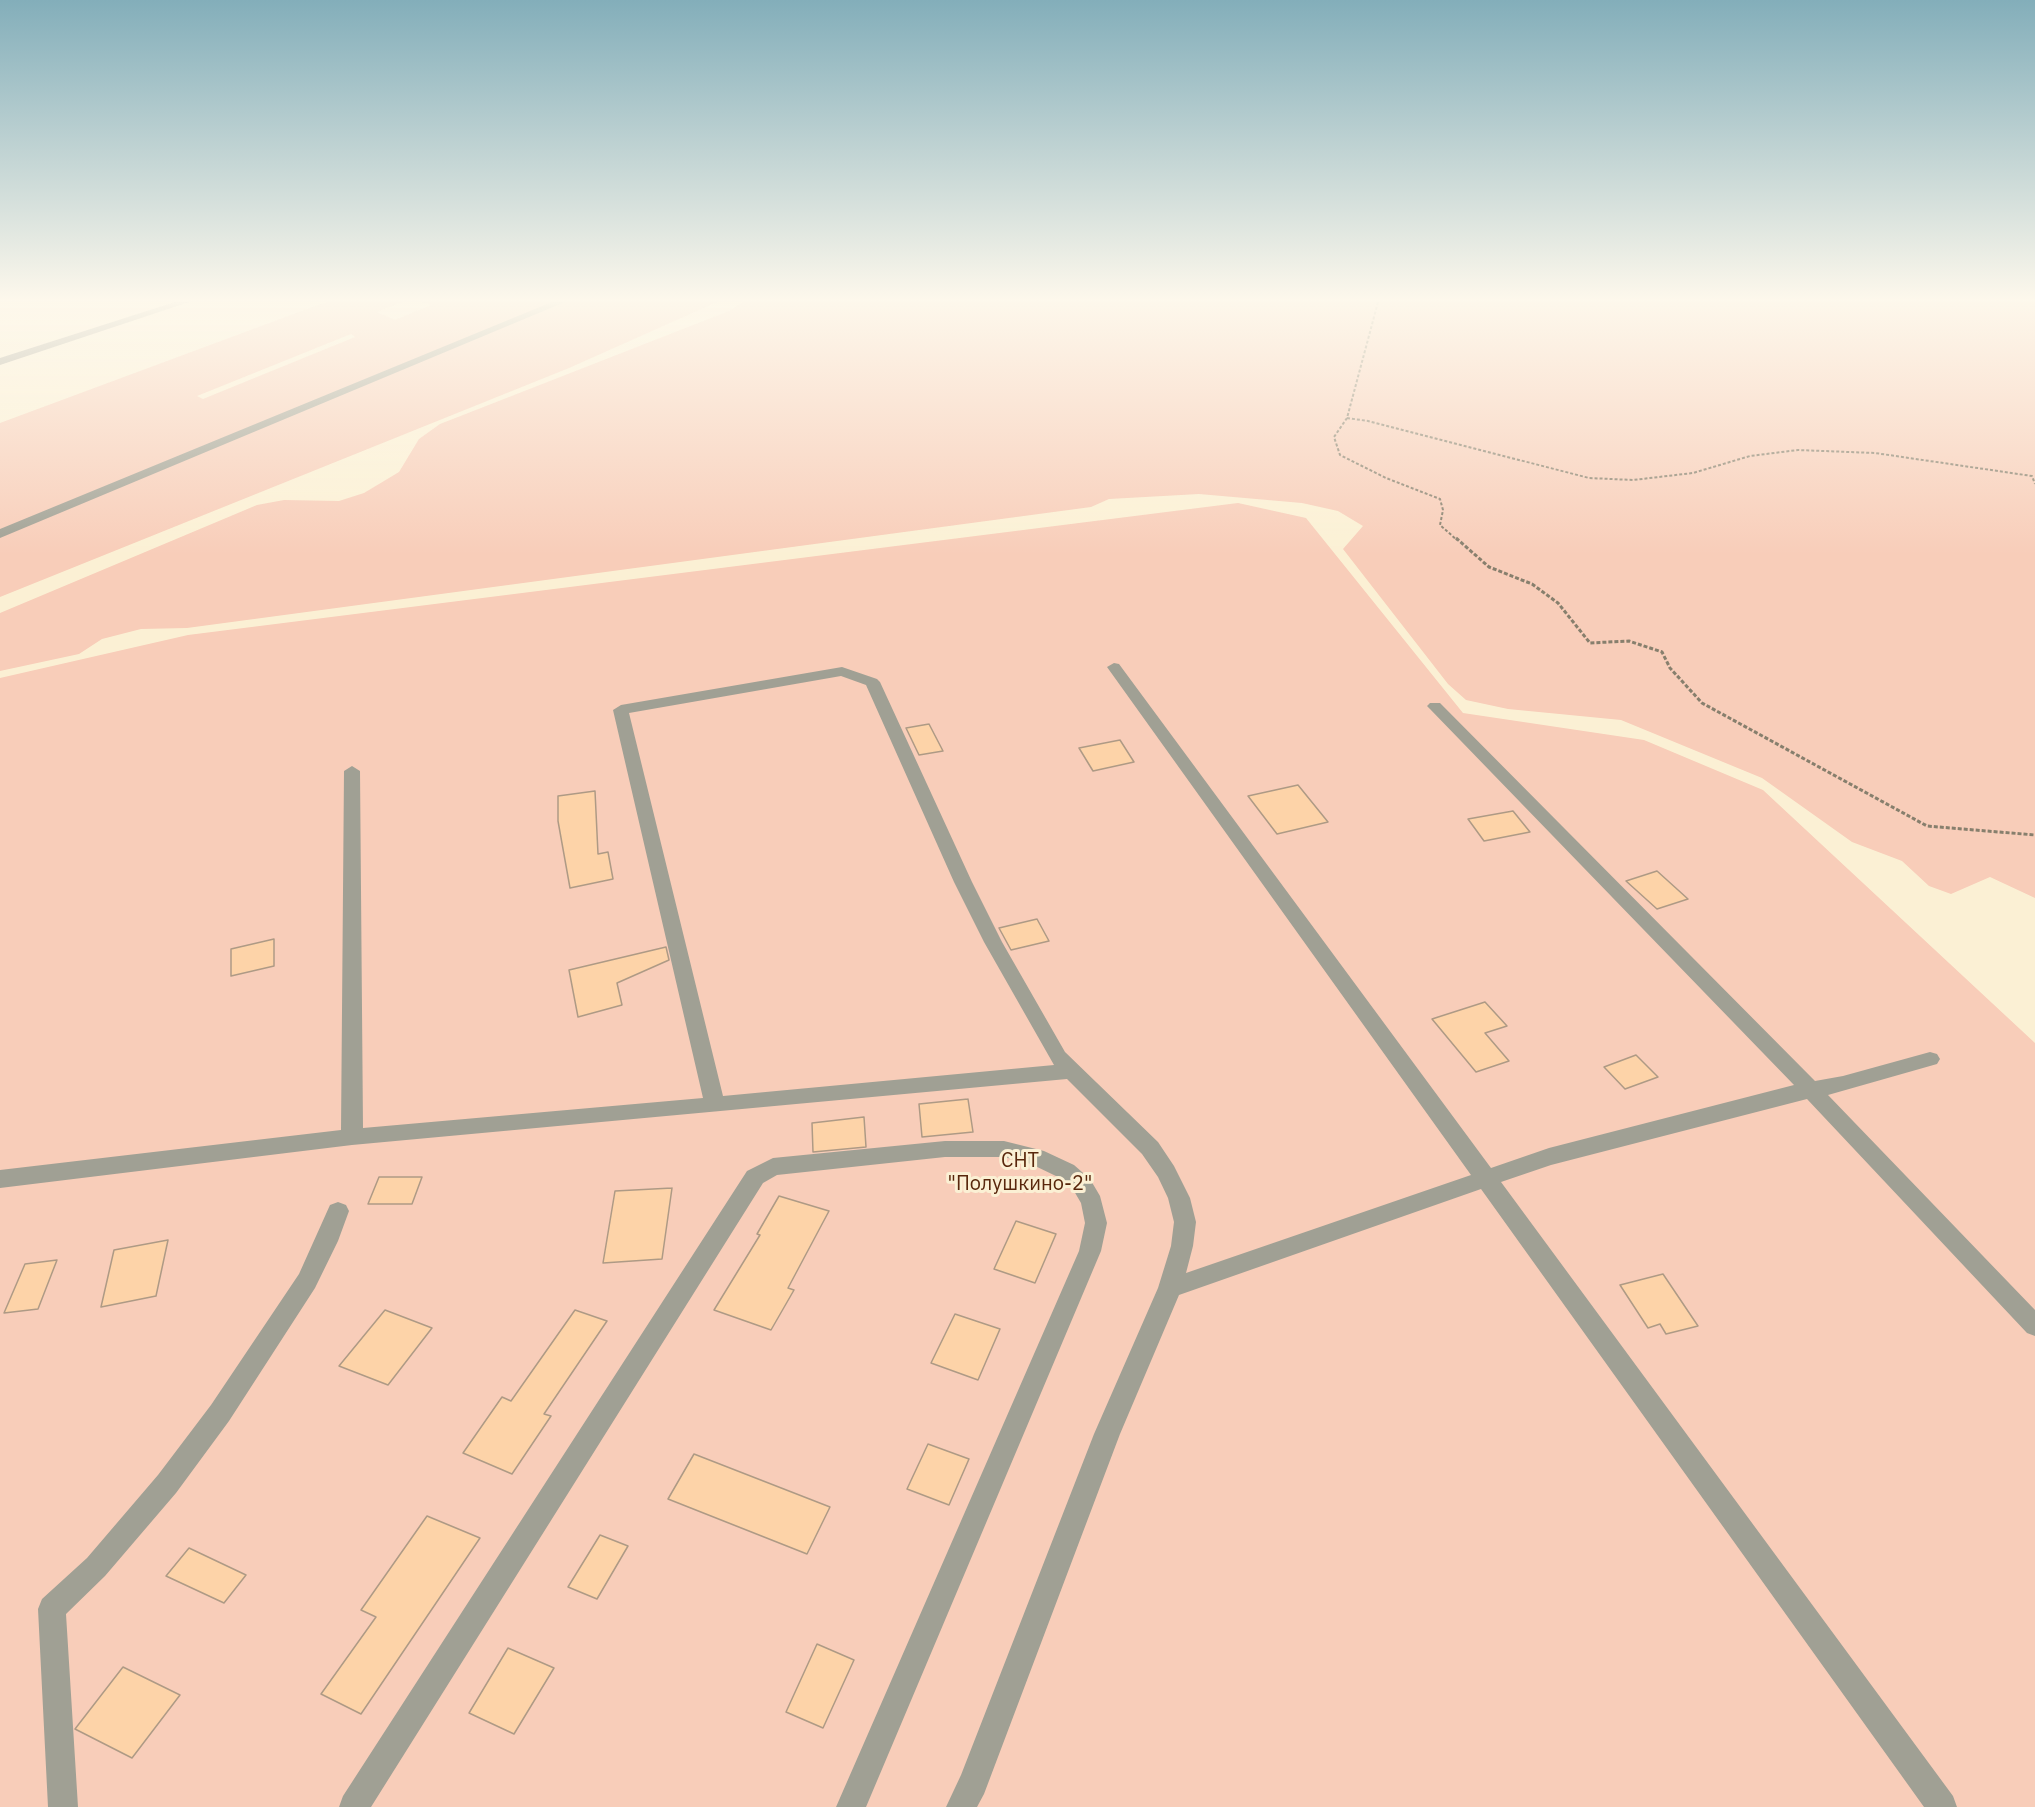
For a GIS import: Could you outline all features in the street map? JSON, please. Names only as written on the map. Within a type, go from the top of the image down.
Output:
[{"type":"street","points":[[0,534],[356,386]]},
{"type":"street","points":[[1114,667],[1942,1807]]},
{"type":"street","points":[[715,1105],[621,710],[842,671],[872,682],[963,882],[993,942],[1058,1057],[1150,1148],[1179,1198],[1185,1222],[1182,1246],[1170,1288],[1107,1434],[973,1783],[961,1807]]},
{"type":"street","points":[[1436,706],[1811,1090],[2035,1326]]},
{"type":"street","points":[[352,771],[352,1137]]},
{"type":"street","points":[[1170,1288],[1549,1157],[1811,1090],[1843,1084],[1930,1059]]},
{"type":"street","points":[[0,1179],[352,1137],[1070,1071]]},
{"type":"street","points":[[354,1807],[755,1177],[773,1167],[945,1149],[1004,1149],[1036,1157],[1066,1172],[1082,1185],[1092,1202],[1096,1223],[1090,1251],[851,1807]]},
{"type":"street","points":[[63,1807],[52,1610],[118,1542],[167,1484],[220,1413],[307,1281],[327,1241],[338,1211]]},
{"type":"path","points":[[1355,386],[1347,418],[1334,437],[1340,455],[1386,478],[1440,499],[1443,510],[1440,525],[1489,567],[1532,584],[1558,603],[1590,643],[1629,641],[1662,652],[1670,668],[1702,703],[1927,826],[2035,835]]},
{"type":"path","points":[[1347,418],[1368,421],[1589,478],[1633,480],[1693,473],[1750,456],[1798,450],[1875,453],[2031,476],[2035,484]]},
{"type":"green space","points":[[99,386],[221,386],[197,396],[203,399],[234,386],[523,386],[0,597],[0,423]]},
{"type":"green space","points":[[536,386],[2035,386],[2035,898],[1990,877],[1951,894],[1929,886],[1902,861],[1852,842],[1762,778],[1621,720],[1508,709],[1466,700],[1448,684],[1343,549],[1363,526],[1338,511],[1302,503],[1199,494],[1109,499],[1091,507],[187,628],[141,629],[102,639],[79,654],[0,671],[0,613],[257,505],[284,500],[339,501],[364,493],[399,472],[419,439],[440,424]]},
{"type":"green space","name":"СНТ \"Полушкино-2\"","points":[[1238,503],[1306,518],[1463,713],[1644,740],[1763,790],[2035,1043],[2035,1807],[0,1807],[0,678],[188,635]]},
{"type":"building","points":[[929,724],[943,751],[919,755],[906,728]]},
{"type":"building","points":[[1120,740],[1134,762],[1093,771],[1079,748]]},
{"type":"building","points":[[1298,785],[1328,822],[1277,834],[1248,796]]},
{"type":"building","points":[[595,791],[598,854],[608,852],[613,879],[570,888],[558,821],[558,796]]},
{"type":"building","points":[[1513,811],[1530,832],[1484,841],[1468,819]]},
{"type":"building","points":[[1657,871],[1688,899],[1657,909],[1626,881]]},
{"type":"building","points":[[1037,919],[1049,941],[1011,950],[999,928]]},
{"type":"building","points":[[274,939],[274,966],[231,976],[231,949]]},
{"type":"building","points":[[666,947],[669,960],[617,983],[622,1005],[578,1017],[569,970]]},
{"type":"building","points":[[1485,1002],[1507,1026],[1485,1033],[1509,1061],[1476,1072],[1432,1019]]},
{"type":"building","points":[[1636,1055],[1658,1077],[1625,1089],[1604,1067]]},
{"type":"building","points":[[968,1099],[973,1132],[922,1137],[919,1104]]},
{"type":"building","points":[[864,1117],[866,1147],[813,1152],[812,1123]]},
{"type":"building","points":[[379,1177],[422,1177],[412,1204],[368,1204]]},
{"type":"building","points":[[672,1188],[662,1259],[603,1263],[615,1191]]},
{"type":"building","points":[[779,1196],[829,1211],[788,1288],[794,1290],[771,1330],[714,1310],[760,1235],[757,1234]]},
{"type":"building","points":[[1016,1221],[1056,1234],[1035,1283],[994,1269]]},
{"type":"building","points":[[168,1240],[156,1296],[101,1307],[114,1250]]},
{"type":"building","points":[[57,1260],[38,1309],[4,1313],[25,1264]]},
{"type":"building","points":[[1663,1274],[1698,1326],[1666,1334],[1660,1324],[1648,1328],[1620,1285]]},
{"type":"building","points":[[385,1310],[432,1328],[388,1385],[339,1366]]},
{"type":"building","points":[[575,1310],[607,1321],[544,1414],[551,1416],[512,1474],[463,1453],[502,1397],[511,1401]]},
{"type":"building","points":[[955,1314],[1000,1329],[978,1380],[931,1363]]},
{"type":"building","points":[[928,1444],[969,1459],[949,1505],[907,1489]]},
{"type":"building","points":[[694,1454],[830,1507],[807,1554],[668,1499]]},
{"type":"building","points":[[427,1516],[480,1538],[361,1714],[321,1694],[376,1617],[361,1610]]},
{"type":"building","points":[[600,1535],[628,1546],[597,1599],[568,1587]]},
{"type":"building","points":[[189,1548],[246,1575],[224,1603],[166,1576]]},
{"type":"building","points":[[817,1644],[854,1660],[823,1728],[786,1712]]},
{"type":"building","points":[[508,1648],[554,1668],[514,1734],[469,1713]]},
{"type":"building","points":[[123,1667],[180,1695],[132,1758],[75,1729]]}]
